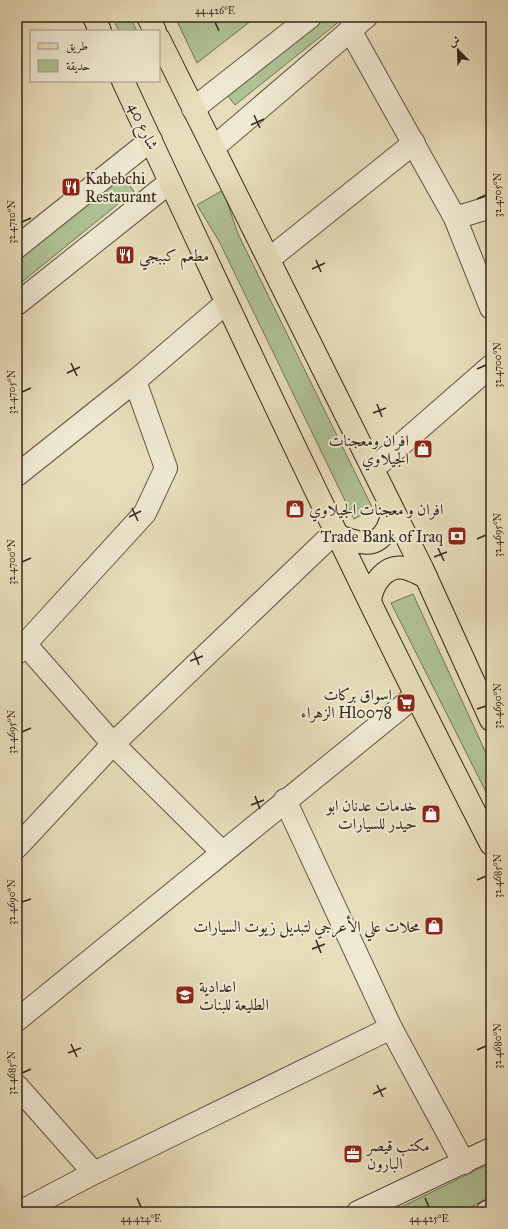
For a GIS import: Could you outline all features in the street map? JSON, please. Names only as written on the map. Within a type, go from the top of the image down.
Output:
[{"type":"main road","points":[[94,17],[100,30]]},
{"type":"main road","points":[[148,17],[154,30]]},
{"type":"main road","points":[[160,41],[373,469],[426,578],[491,720]]},
{"type":"main road","name":"شارع 40","points":[[123,82],[336,533],[415,696],[491,844]]},
{"type":"main road","points":[[336,533],[358,543],[378,540],[387,530],[393,511]]},
{"type":"main road","points":[[370,601],[371,591],[378,578],[390,571],[404,568],[426,578]]},
{"type":"street","points":[[193,109],[310,17]]},
{"type":"street","points":[[213,148],[358,24],[414,144],[455,218],[491,308]]},
{"type":"street","points":[[17,247],[151,140]]},
{"type":"street","points":[[269,259],[414,144]]},
{"type":"street","points":[[17,304],[170,182]]},
{"type":"street","points":[[455,218],[491,206]]},
{"type":"street","points":[[17,475],[135,381],[226,302]]},
{"type":"street","points":[[373,469],[491,366]]},
{"type":"street","points":[[135,381],[166,468],[145,513],[22,649],[222,852]]},
{"type":"street","points":[[17,847],[114,744],[336,533]]},
{"type":"street","points":[[17,1020],[285,800],[415,696]]},
{"type":"street","points":[[285,800],[391,1028],[464,1163]]},
{"type":"street","points":[[20,1212],[94,1173],[391,1028]]},
{"type":"street","points":[[17,1086],[94,1173]]},
{"type":"street","points":[[358,1212],[491,1149]]},
{"type":"street","points":[[487,1212],[491,1210]]},
{"type":"green space","points":[[112,17],[130,17],[136,30],[118,30]]},
{"type":"green space","points":[[175,17],[256,17],[197,63]]},
{"type":"green space","points":[[312,17],[345,17],[235,105],[223,90]]},
{"type":"green space","points":[[120,173],[134,191],[17,286],[17,257]]},
{"type":"green space","points":[[223,190],[238,234],[373,509],[354,519],[219,241],[197,205]]},
{"type":"green space","points":[[413,594],[491,764],[491,802],[391,603]]},
{"type":"green space","points":[[491,1163],[491,1197],[460,1212],[391,1212]]},
{"type":"place","name":"Kabebchi Restaurant","points":[[71,187]]},
{"type":"place","name":"مطعم كببجي","points":[[125,255]]},
{"type":"place","name":"افران ومعجنات الجيلاوي","points":[[423,449]]},
{"type":"place","name":"افران و معجنات الجيلاوي","points":[[295,509]]},
{"type":"place","name":"Trade Bank of Iraq","points":[[457,536]]},
{"type":"place","name":"اسواق بركات الزهراء Hl0078","points":[[406,703]]},
{"type":"place","name":"خدمات عدنان ابو حيدر للسيارات","points":[[431,814]]},
{"type":"place","name":"محلات علي الأعرجي لتبديل زيوت السيارات","points":[[434,926]]},
{"type":"place","name":"اعدادية الطليعة للبنات","points":[[185,995]]},
{"type":"place","name":"مكتب قيصر البارون","points":[[353,1154]]}]
